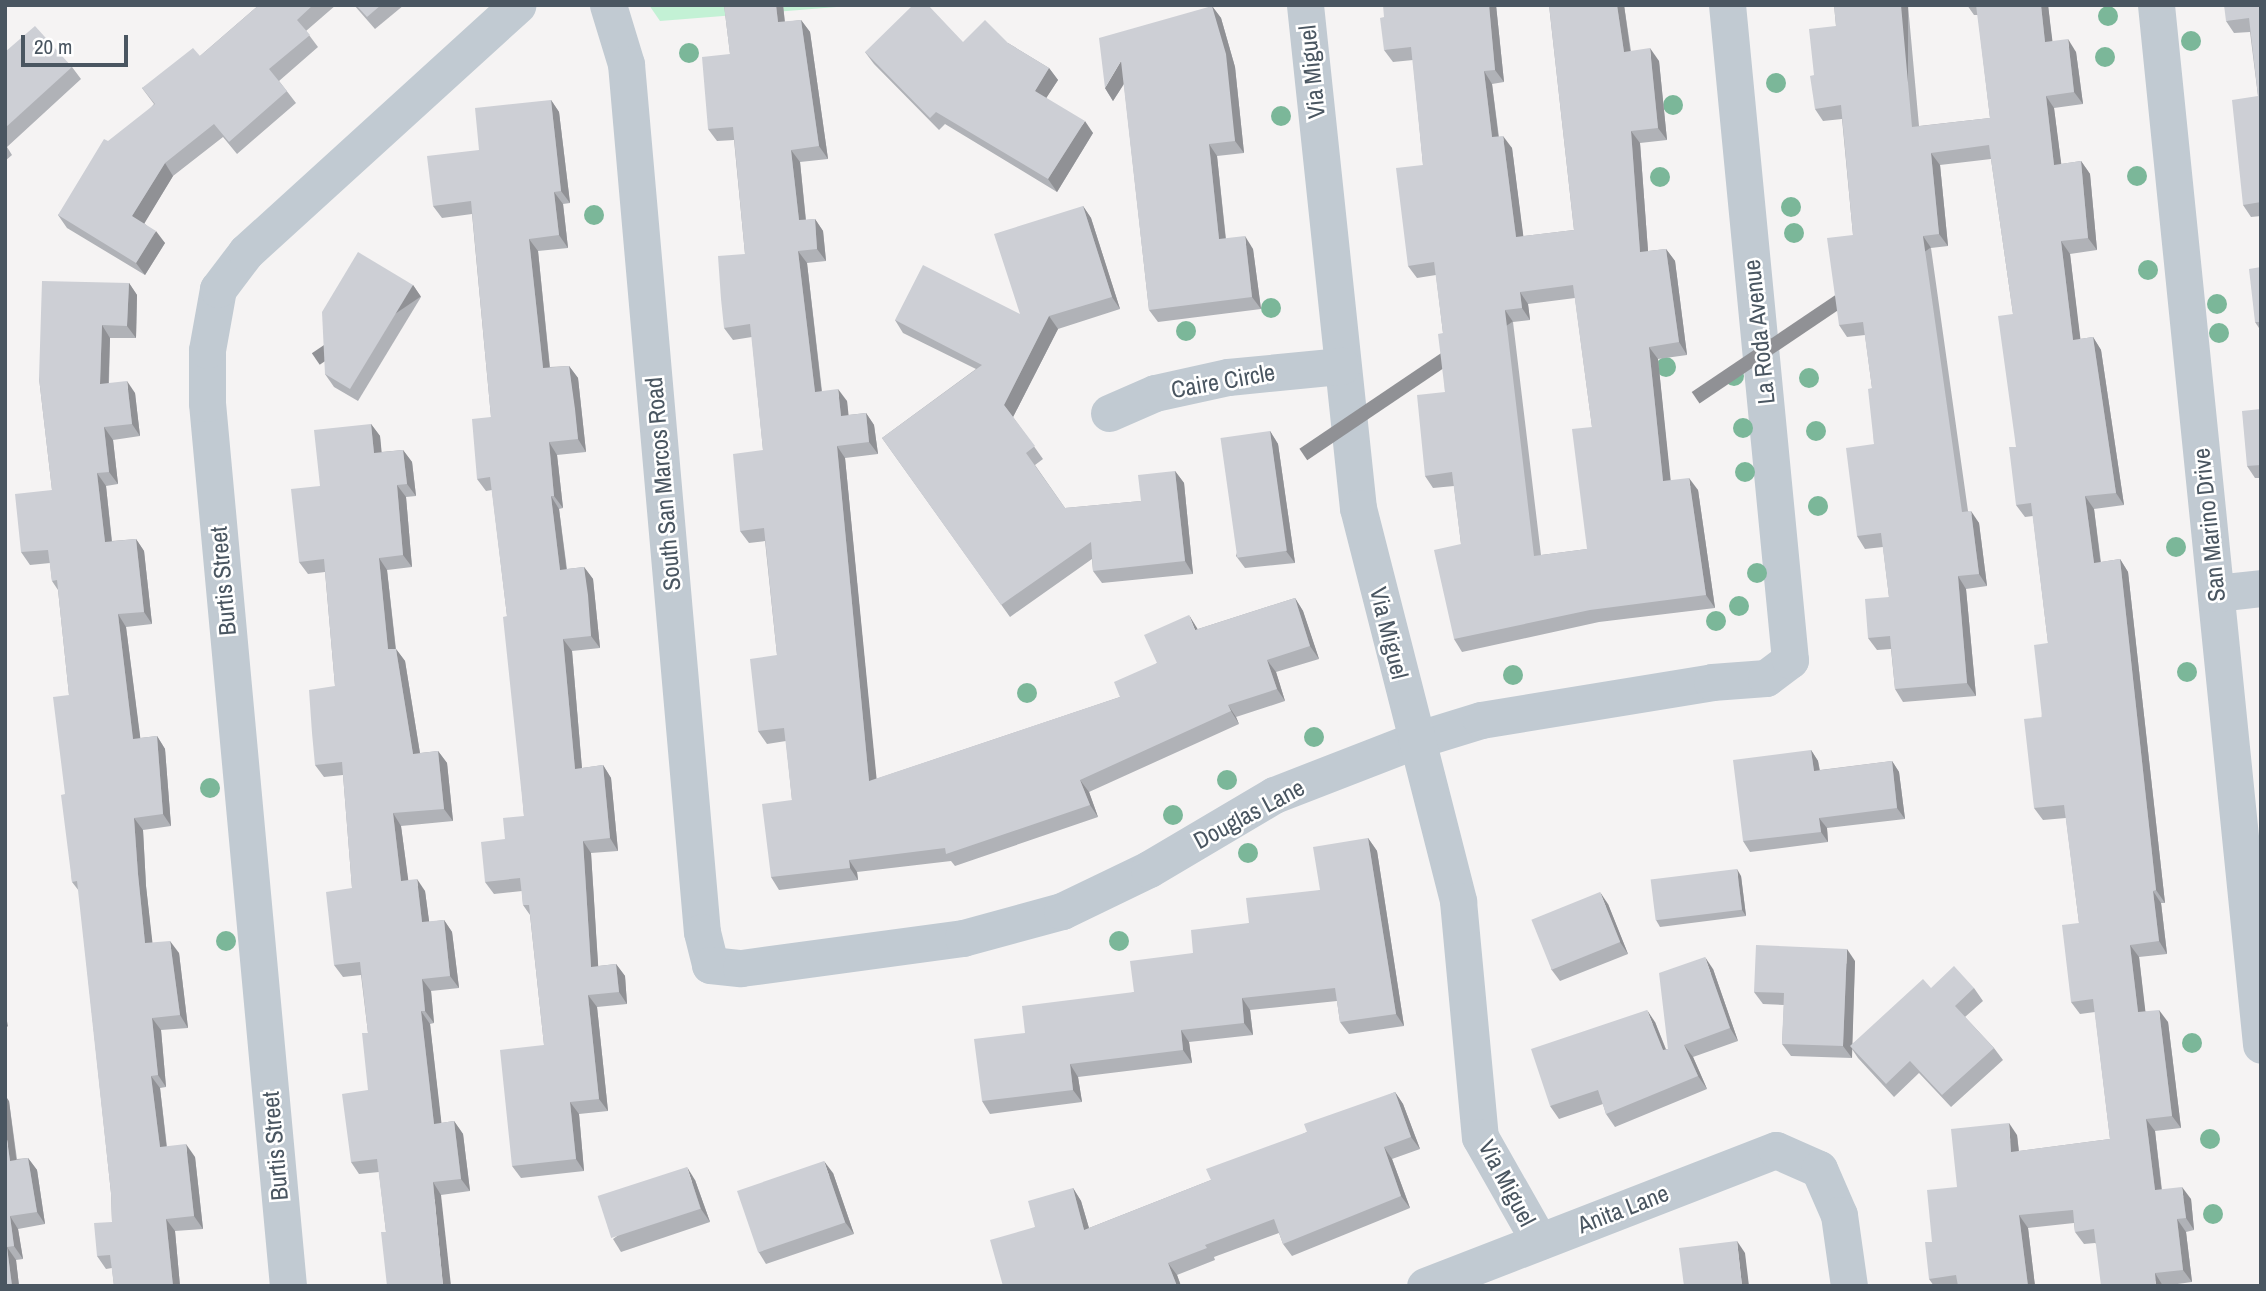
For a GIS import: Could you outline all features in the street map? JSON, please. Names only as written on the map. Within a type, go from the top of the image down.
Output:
[{"type":"street","name":"Burtis Street","points":[[288,1286],[207,402],[207,349],[218,289],[246,252],[517,5]]},
{"type":"street","name":"South San Marcos Road","points":[[608,5],[626,64],[702,932],[710,965]]},
{"type":"street","name":"Via Miguel","points":[[1305,5],[1358,508],[1458,901],[1480,1137],[1539,1241]]},
{"type":"street","name":"La Roda Avenue","points":[[1727,5],[1790,660]]},
{"type":"street","name":"San Marino Drive","points":[[2156,5],[2260,1026]]},
{"type":"street","name":"Caire Circle","points":[[1109,413],[1155,393],[1228,377],[1341,366]]},
{"type":"street","points":[[2216,593],[2261,588]]},
{"type":"street","name":"Douglas Lane","points":[[710,965],[741,968],[963,939],[1062,911],[1150,869],[1274,795],[1416,740],[1481,720],[1712,682],[1766,678],[1790,660]]},
{"type":"street","name":"Anita Lane","points":[[1425,1286],[1776,1150],[1819,1169],[1839,1214],[1849,1286]]},
{"type":"green space","points":[[649,5],[849,5],[849,6],[660,21]]},
{"type":"building","points":[[259,5],[313,5],[297,20],[310,35],[269,69],[287,91],[229,142],[214,124],[165,163],[132,216],[156,231],[136,263],[58,215],[104,139],[108,141],[155,104],[142,88],[193,48],[200,56]]},
{"type":"building","points":[[356,5],[381,5],[367,17]]},
{"type":"building","points":[[724,5],[776,5],[778,22],[801,20],[819,146],[791,150],[799,220],[815,219],[817,249],[798,251],[815,392],[838,389],[841,416],[866,413],[869,442],[837,446],[869,781],[1120,697],[1114,682],[1157,663],[1144,635],[1189,615],[1195,630],[1295,598],[1310,646],[1267,660],[1277,689],[1228,705],[1231,711],[1080,780],[1090,805],[946,854],[945,848],[849,860],[850,868],[771,877],[762,804],[792,800],[784,728],[758,731],[750,659],[777,655],[764,528],[740,531],[733,454],[763,450],[750,324],[724,328],[721,299],[718,256],[745,254],[733,127],[708,129],[702,57],[730,54]]},
{"type":"building","points":[[913,5],[928,5],[963,42],[985,20],[1008,43],[1049,68],[1035,91],[1085,121],[1048,179],[936,112],[930,118],[865,52]]},
{"type":"building","points":[[1383,5],[1489,5],[1495,70],[1484,71],[1492,137],[1503,136],[1516,237],[1574,230],[1549,5],[1617,5],[1624,52],[1650,48],[1658,128],[1631,131],[1640,252],[1666,249],[1679,342],[1649,347],[1663,481],[1689,478],[1706,595],[1590,610],[1454,639],[1434,550],[1461,544],[1452,472],[1425,476],[1417,395],[1445,392],[1438,334],[1443,333],[1434,262],[1408,266],[1396,168],[1423,165],[1411,47],[1384,50],[1380,18],[1384,17]],"holes":[[[1573,285],[1592,427],[1572,429],[1587,549],[1534,556],[1505,310],[1522,308],[1520,292]]]},
{"type":"building","points":[[1834,5],[1901,5],[1912,127],[1990,118],[1976,5],[2041,5],[2045,42],[2068,39],[2074,92],[2046,96],[2054,165],[2081,161],[2088,238],[2061,241],[2073,340],[2093,337],[2116,493],[2085,496],[2094,563],[2120,559],[2156,890],[2153,891],[2159,941],[2130,945],[2138,1012],[2159,1010],[2172,1116],[2146,1119],[2155,1190],[2182,1187],[2186,1218],[2177,1219],[2183,1270],[2155,1273],[2156,1286],[2101,1286],[2094,1229],[2075,1232],[2073,1210],[2019,1215],[2028,1286],[1958,1286],[1956,1275],[1929,1279],[1925,1242],[1932,1242],[1927,1190],[1957,1187],[1951,1129],[2009,1123],[2011,1152],[2110,1139],[2093,999],[2071,1002],[2062,925],[2079,923],[2064,805],[2034,808],[2024,719],[2042,717],[2034,645],[2048,643],[2031,503],[2016,505],[2009,447],[2016,447],[1998,316],[2013,314],[1989,145],[1931,153],[1939,234],[1923,236],[1962,512],[1971,511],[1979,574],[1958,576],[1967,683],[1895,689],[1890,636],[1868,638],[1865,599],[1889,597],[1881,533],[1857,536],[1846,448],[1874,444],[1868,389],[1872,388],[1863,322],[1839,325],[1827,238],[1853,235],[1841,105],[1815,109],[1810,76],[1814,75],[1809,29],[1836,26]]},
{"type":"building","points":[[2224,5],[2261,5],[2261,202],[2243,205],[2232,100],[2258,96],[2249,18],[2226,21]]},
{"type":"building","points":[[1212,6],[1226,54],[1235,141],[1209,144],[1219,239],[1245,236],[1252,297],[1149,310],[1121,61],[1105,88],[1099,38]]},
{"type":"building","points":[[35,26],[72,67],[5,128],[5,52]]},
{"type":"building","points":[[551,100],[561,191],[554,192],[559,235],[529,239],[543,368],[569,366],[575,409],[578,439],[549,442],[554,496],[551,496],[560,570],[584,567],[588,595],[591,636],[563,639],[575,769],[603,765],[610,838],[583,841],[591,967],[616,964],[619,992],[588,995],[599,1099],[570,1102],[576,1159],[512,1166],[500,1050],[544,1045],[529,905],[523,905],[520,878],[485,882],[481,842],[505,839],[503,818],[524,816],[503,617],[507,616],[490,477],[477,479],[472,419],[491,417],[471,201],[433,206],[427,156],[479,150],[475,108]]},
{"type":"building","points":[[1083,206],[1112,297],[1049,316],[1004,405],[1035,446],[1026,453],[1065,508],[1141,501],[1138,475],[1175,471],[1185,561],[1093,571],[1091,542],[1001,605],[882,438],[982,365],[895,320],[923,265],[1020,314],[994,234]]},
{"type":"building","points":[[358,252],[413,285],[350,389],[325,374],[322,312]]},
{"type":"building","points":[[2261,267],[2261,322],[2255,322],[2249,269]]},
{"type":"building","points":[[42,281],[129,283],[127,326],[102,325],[100,384],[127,381],[132,424],[104,427],[109,472],[97,473],[105,542],[136,539],[144,612],[118,614],[133,739],[157,736],[163,814],[134,818],[145,943],[170,941],[180,1015],[152,1018],[158,1075],[151,1076],[160,1147],[186,1144],[194,1216],[166,1219],[173,1286],[114,1286],[110,1255],[97,1256],[94,1223],[112,1222],[111,1193],[77,881],[72,882],[61,795],[65,794],[53,697],[69,695],[57,580],[52,581],[48,550],[21,552],[15,494],[52,490],[39,378]]},
{"type":"building","points":[[2261,409],[2261,465],[2247,466],[2242,411]]},
{"type":"building","points":[[371,424],[374,453],[403,450],[407,484],[397,485],[403,555],[379,558],[388,649],[396,649],[413,754],[438,751],[444,809],[393,813],[401,881],[417,879],[422,922],[444,920],[450,976],[422,979],[425,1011],[421,1011],[434,1124],[454,1121],[461,1179],[433,1182],[443,1286],[387,1286],[381,1232],[386,1232],[377,1159],[351,1162],[342,1094],[368,1090],[362,1033],[368,1033],[360,962],[334,965],[326,892],[352,888],[342,762],[315,765],[312,733],[309,690],[335,686],[324,559],[299,562],[291,489],[320,486],[314,430]]},
{"type":"building","points":[[1270,431],[1287,551],[1237,558],[1220,438]]},
{"type":"building","points":[[1811,750],[1814,771],[1892,761],[1897,808],[1819,818],[1821,832],[1743,841],[1733,760]]},
{"type":"building","points":[[1368,838],[1396,1014],[1340,1022],[1335,988],[1242,998],[1244,1023],[1181,1030],[1183,1050],[1070,1064],[1073,1090],[982,1101],[974,1039],[1025,1033],[1022,1006],[1134,992],[1130,961],[1193,953],[1191,930],[1249,923],[1246,898],[1320,890],[1313,847]]},
{"type":"building","points":[[1737,869],[1742,910],[1656,920],[1651,880]]},
{"type":"building","points":[[1600,892],[1620,942],[1552,970],[1531,920]]},
{"type":"building","points":[[1756,945],[1847,949],[1843,1046],[1782,1044],[1784,993],[1754,992]]},
{"type":"building","points":[[1705,957],[1730,1028],[1684,1045],[1698,1076],[1606,1114],[1598,1090],[1550,1106],[1531,1049],[1647,1010],[1663,1050],[1668,1049],[1659,973]]},
{"type":"building","points":[[1954,966],[1974,988],[1955,1006],[1994,1048],[1942,1095],[1910,1061],[1886,1084],[1850,1046],[1923,979],[1931,988]]},
{"type":"building","points":[[1395,1092],[1411,1137],[1384,1147],[1401,1196],[1283,1244],[1274,1219],[1205,1245],[1207,1248],[1168,1263],[1177,1286],[1003,1286],[990,1240],[1035,1227],[1028,1201],[1073,1188],[1084,1230],[1211,1180],[1206,1169],[1307,1132],[1304,1124]]},
{"type":"building","points":[[5,1125],[10,1161],[28,1158],[37,1212],[10,1216],[14,1246],[7,1247],[12,1286],[5,1286]]},
{"type":"building","points":[[824,1161],[845,1222],[758,1252],[737,1191]]},
{"type":"building","points":[[687,1167],[701,1209],[611,1238],[598,1196]]},
{"type":"building","points":[[1737,1241],[1742,1286],[1684,1286],[1679,1248]]}]
